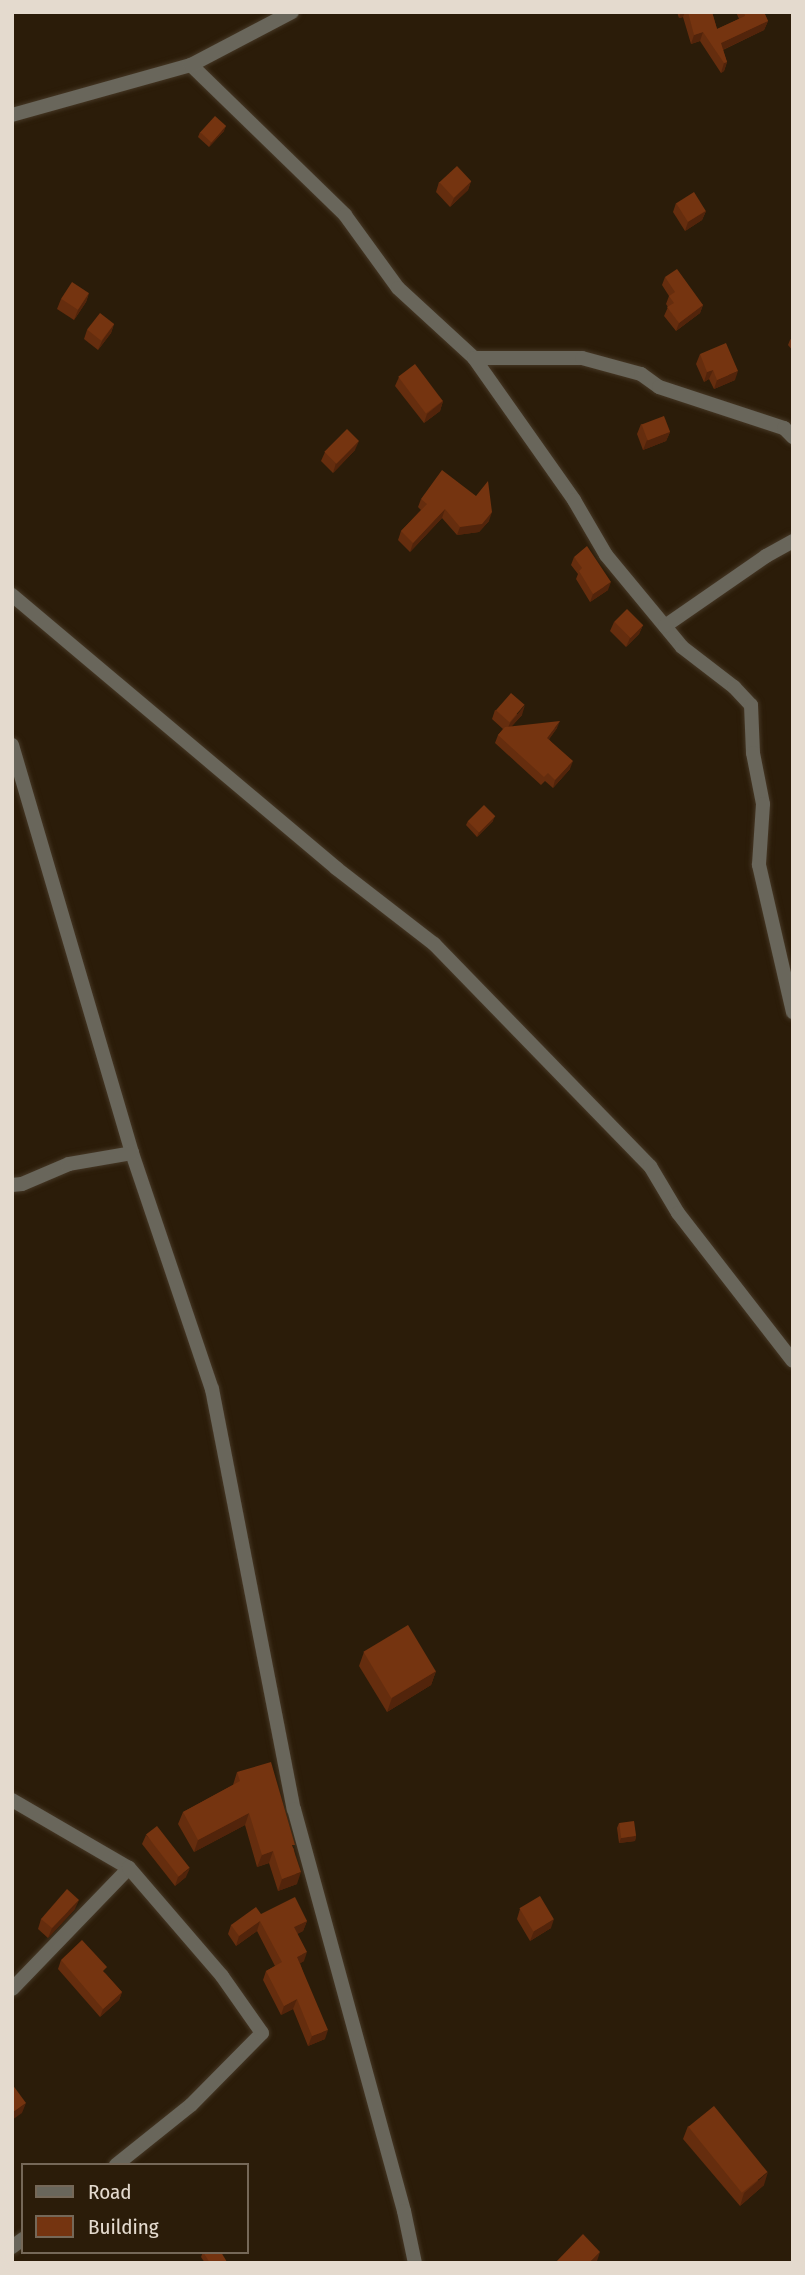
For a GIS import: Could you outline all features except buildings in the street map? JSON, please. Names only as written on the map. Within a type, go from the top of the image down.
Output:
[{"type":"street","points":[[12,116],[191,65],[292,12]]},
{"type":"street","points":[[191,65],[345,215],[398,288],[474,358],[574,500],[606,555],[682,647],[734,687],[751,705],[752,753],[763,804],[759,865],[793,1012]]},
{"type":"street","points":[[474,358],[582,358],[641,373],[659,387],[784,428],[793,438]]},
{"type":"street","points":[[664,626],[766,556],[793,541]]},
{"type":"street","points":[[12,596],[336,868],[434,944],[650,1166],[678,1213],[793,1361]]},
{"type":"street","points":[[12,745],[132,1153],[212,1389],[294,1809],[404,2211],[415,2263]]},
{"type":"street","points":[[12,1185],[22,1184],[69,1164],[132,1153]]},
{"type":"street","points":[[12,1800],[129,1867],[222,1976],[262,2033],[191,2105],[118,2163]]},
{"type":"street","points":[[12,1989],[129,1867]]}]
